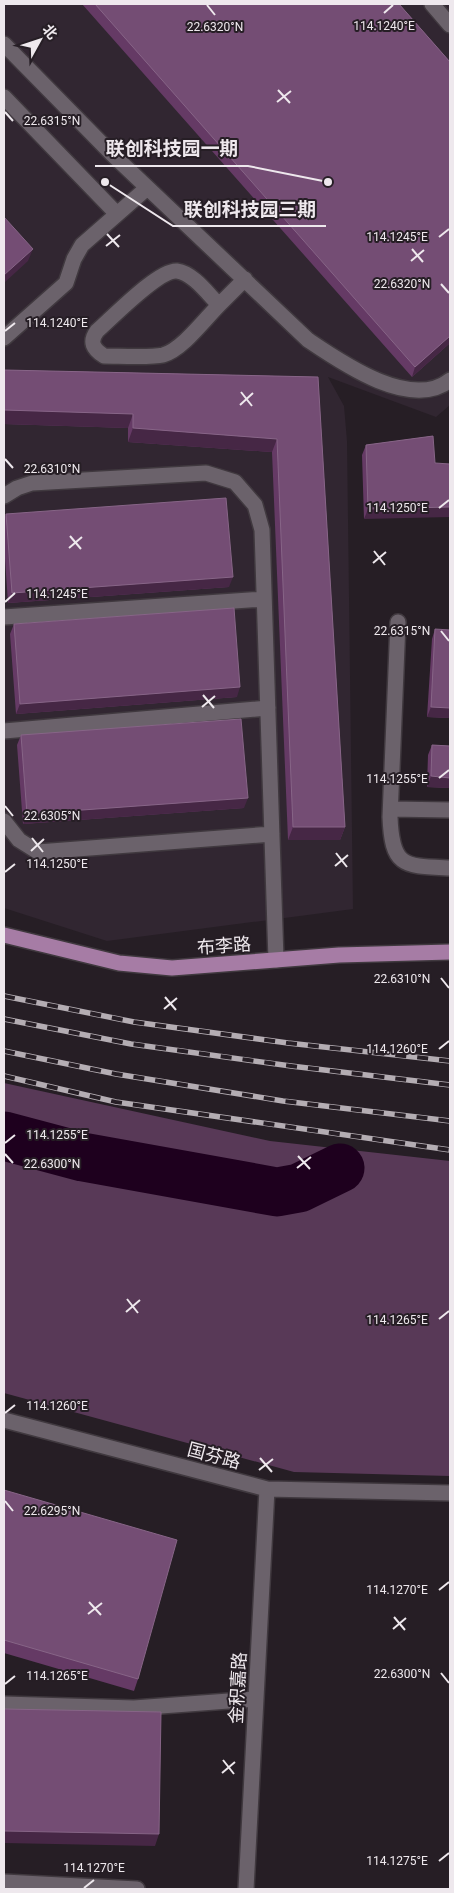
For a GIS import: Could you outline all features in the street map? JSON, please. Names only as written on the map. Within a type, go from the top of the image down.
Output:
[{"type":"main road","name":"布李路","points":[[4,934],[119,963],[172,968],[339,955],[450,952]]},
{"type":"street","points":[[432,4],[450,26]]},
{"type":"street","points":[[4,44],[112,154],[308,340],[365,376],[399,388],[429,390],[442,387],[450,380]]},
{"type":"street","points":[[4,98],[117,214]]},
{"type":"street","points":[[4,338],[66,283],[74,259],[82,245],[148,188]]},
{"type":"street","points":[[219,305],[188,276],[178,271],[168,272],[156,279],[97,331],[92,338],[92,344],[104,356],[162,355],[172,351],[182,343],[245,279]]},
{"type":"street","points":[[4,496],[17,488],[32,483],[206,472],[235,482],[255,505],[262,530],[276,960]]},
{"type":"street","points":[[4,617],[264,599]]},
{"type":"street","points":[[398,622],[391,838],[395,852],[401,861],[421,867],[450,868]]},
{"type":"street","points":[[4,731],[268,708]]},
{"type":"street","points":[[391,809],[450,810]]},
{"type":"street","points":[[4,821],[19,840],[38,852],[272,834]]},
{"type":"street","name":"国芬路","points":[[4,1420],[267,1489],[450,1493]]},
{"type":"street","name":"金积嘉路","points":[[246,1889],[267,1489]]},
{"type":"street","points":[[4,1704],[134,1708],[256,1699]]},
{"type":"street","points":[[4,1882],[137,1889]]},
{"type":"shaded area","points":[[4,4],[450,4],[450,405],[436,417],[328,377],[344,406],[347,441],[353,909],[107,941],[4,908]]},
{"type":"shaded area","points":[[4,1083],[270,1141],[450,1161],[450,1476],[294,1472],[4,1393]]},
{"type":"building","points":[[95,4],[399,4],[450,62],[450,336],[415,367]]},
{"type":"building","points":[[4,217],[33,249],[4,275]]},
{"type":"building","points":[[4,370],[318,377],[345,827],[293,827],[277,439],[133,428],[133,414],[4,410]]},
{"type":"building","points":[[433,436],[435,463],[450,464],[450,507],[368,509],[366,445]]},
{"type":"building","points":[[226,498],[233,577],[12,593],[6,514]]},
{"type":"building","points":[[234,608],[240,687],[20,704],[14,624]]},
{"type":"building","points":[[435,629],[450,630],[450,708],[431,707]]},
{"type":"building","points":[[241,719],[248,798],[27,814],[21,735]]},
{"type":"building","points":[[432,745],[450,746],[450,778],[431,776]]},
{"type":"building","points":[[4,1490],[177,1540],[138,1679],[4,1640]]},
{"type":"building","points":[[4,1709],[161,1712],[159,1834],[4,1831]]},
{"type":"waterway","points":[[4,1136],[83,1157],[277,1192],[299,1188],[340,1168]]},
{"type":"railway","points":[[4,996],[134,1022],[288,1043],[450,1061]]},
{"type":"railway","points":[[4,1019],[131,1044],[450,1085]]},
{"type":"railway","points":[[4,1051],[116,1074],[283,1101],[450,1121]]},
{"type":"railway","points":[[4,1076],[116,1102],[450,1150]]},
{"type":"place","name":"联创科技园三期","points":[[105,182]]},
{"type":"place","name":"联创科技园一期","points":[[328,182]]}]
